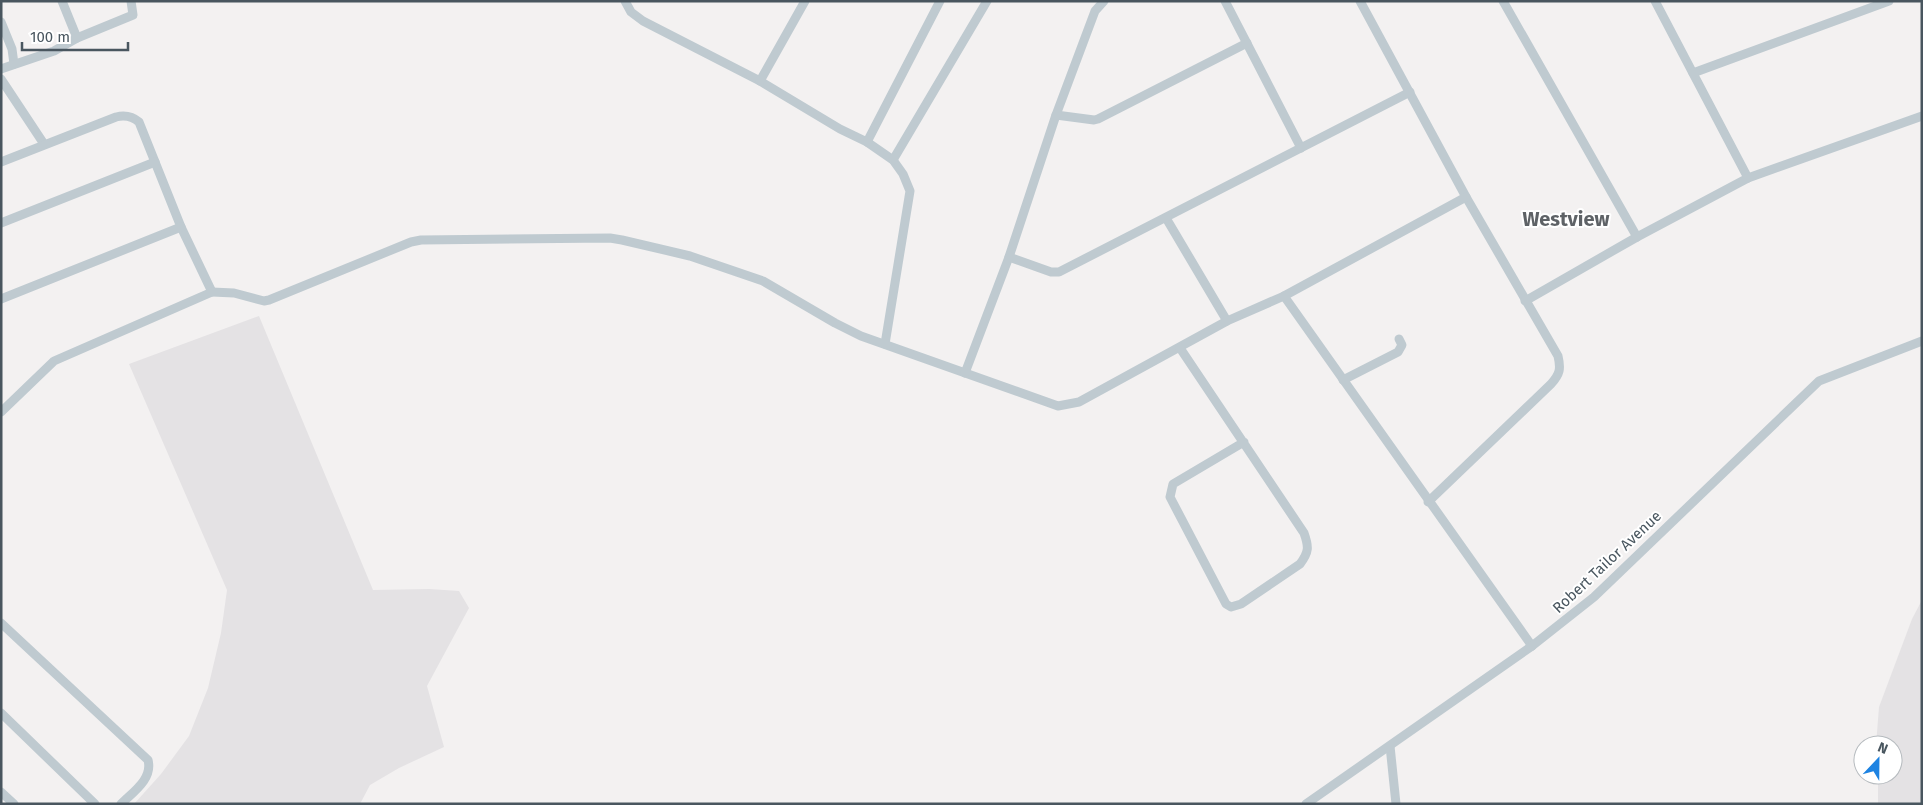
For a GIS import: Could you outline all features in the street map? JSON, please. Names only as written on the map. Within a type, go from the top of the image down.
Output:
[{"type":"street","points":[[62,1],[77,38]]},
{"type":"street","points":[[1,69],[54,51],[77,38],[133,16],[131,1]]},
{"type":"street","points":[[625,1],[631,12],[643,21],[760,81],[840,129],[867,142],[892,160],[908,182],[910,191],[885,344]]},
{"type":"street","points":[[760,81],[805,1]]},
{"type":"street","points":[[867,142],[940,1]]},
{"type":"street","points":[[892,160],[987,1]]},
{"type":"street","points":[[965,373],[1008,257],[1056,114],[1095,11],[1104,1]]},
{"type":"street","points":[[1225,1],[1302,148]]},
{"type":"street","points":[[1360,1],[1466,197],[1558,356],[1561,368],[1557,377],[1428,502]]},
{"type":"street","points":[[1503,1],[1637,238]]},
{"type":"street","points":[[1655,1],[1748,178]]},
{"type":"street","points":[[1693,72],[1889,1]]},
{"type":"street","points":[[1,22],[12,49],[14,64]]},
{"type":"street","points":[[1056,114],[1098,119],[1247,42]]},
{"type":"street","points":[[1,78],[44,144]]},
{"type":"street","points":[[1008,257],[1051,272],[1059,272],[1410,92]]},
{"type":"street","points":[[1,162],[44,144],[122,116],[134,118],[139,122],[181,227],[212,292]]},
{"type":"street","points":[[1525,301],[1748,178],[1922,116]]},
{"type":"street","points":[[1,223],[155,162]]},
{"type":"street","points":[[1,412],[54,361],[212,292],[234,294],[264,301],[269,300],[411,242],[421,240],[610,238],[690,256],[763,281],[861,336],[1058,406],[1079,402],[1227,321],[1284,296],[1466,197]]},
{"type":"street","points":[[1166,218],[1227,321]]},
{"type":"street","points":[[1,299],[181,227]]},
{"type":"street","points":[[1284,296],[1428,502],[1532,646]]},
{"type":"street","points":[[1343,380],[1398,352],[1402,346],[1399,339]]},
{"type":"street","name":"Robert Tailor Avenue","points":[[1306,804],[1532,646],[1594,597],[1819,381],[1922,342]]},
{"type":"street","points":[[1180,348],[1244,442],[1304,532],[1308,545],[1305,556],[1300,564],[1241,604],[1231,607],[1226,604],[1170,496],[1173,484],[1244,442]]},
{"type":"street","points":[[1,623],[148,760],[149,771],[146,778],[121,804]]},
{"type":"street","points":[[1,713],[95,804]]},
{"type":"street","points":[[1390,746],[1396,804]]},
{"type":"street","points":[[1,792],[14,804]]},
{"type":"shaded area","points":[[259,316],[373,590],[429,589],[459,591],[469,608],[427,686],[444,747],[399,768],[370,785],[360,804],[134,804],[161,774],[189,736],[208,688],[221,633],[227,590],[129,364]]},
{"type":"shaded area","points":[[1922,600],[1922,804],[1878,804],[1878,785],[1903,785],[1903,735],[1877,735],[1879,707],[1912,619]]},
{"type":"district","name":"Westview","points":[[1566,219]]}]
